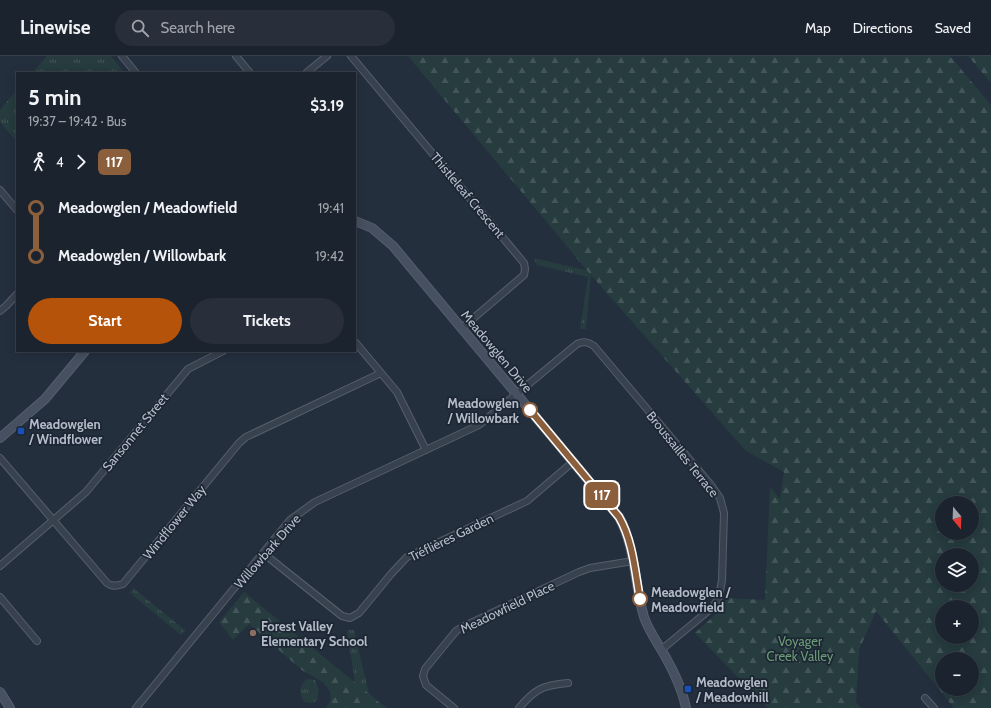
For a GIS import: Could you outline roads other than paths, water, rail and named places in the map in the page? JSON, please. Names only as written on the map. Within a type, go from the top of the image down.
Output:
[{"type":"street","points":[[122,56],[135,72]]},
{"type":"street","points":[[236,56],[249,72]]},
{"type":"street","points":[[307,72],[327,56]]},
{"type":"street","name":"Thistleleaf Crescent","points":[[351,56],[524,263],[524,274],[462,328]]},
{"type":"street","points":[[0,190],[16,209]]},
{"type":"street","name":"Meadowglen Drive","points":[[356,221],[372,228],[390,243],[619,517],[627,536],[644,617],[680,686],[686,708]]},
{"type":"street","points":[[0,311],[16,295]]},
{"type":"street","name":"Broussailles Terrace","points":[[517,394],[577,344],[588,342],[594,346],[711,485],[720,498],[723,505],[724,519],[722,580],[719,597],[713,607],[661,650]]},
{"type":"street","points":[[356,343],[397,392],[426,450]]},
{"type":"street","points":[[0,438],[45,399],[84,352]]},
{"type":"street","name":"Sansonnet Street","points":[[0,566],[86,492],[188,369],[221,352]]},
{"type":"street","name":"Windflower Way","points":[[0,458],[107,582],[113,586],[123,584],[239,443],[246,437],[382,373]]},
{"type":"street","name":"Willowbark Drive","points":[[136,708],[290,520],[315,502],[480,425],[517,394]]},
{"type":"street","name":"Tréflières Garden","points":[[263,553],[342,616],[350,618],[359,614],[401,562],[527,501],[574,462]]},
{"type":"street","name":"Meadowfield Place","points":[[454,708],[426,685],[423,676],[426,669],[456,631],[590,568],[633,561]]},
{"type":"street","points":[[0,597],[37,641]]},
{"type":"street","points":[[519,708],[533,693],[550,685],[568,683]]},
{"type":"street","points":[[0,692],[10,708]]},
{"type":"street","points":[[925,698],[934,708]]},
{"type":"place","name":"Meadowglen / Willowbark","points":[[530,410]]},
{"type":"place","name":"Meadowglen / Windflower","points":[[21,431]]},
{"type":"place","name":"Meadowglen / Meadowfield","points":[[640,599]]},
{"type":"place","name":"Forest Valley Elementary School","points":[[253,633]]},
{"type":"place","name":"Meadowglen / Meadowhill","points":[[688,689]]},
{"type":"park label","name":"Voyager Creek Valley","points":[[800,648]]}]
